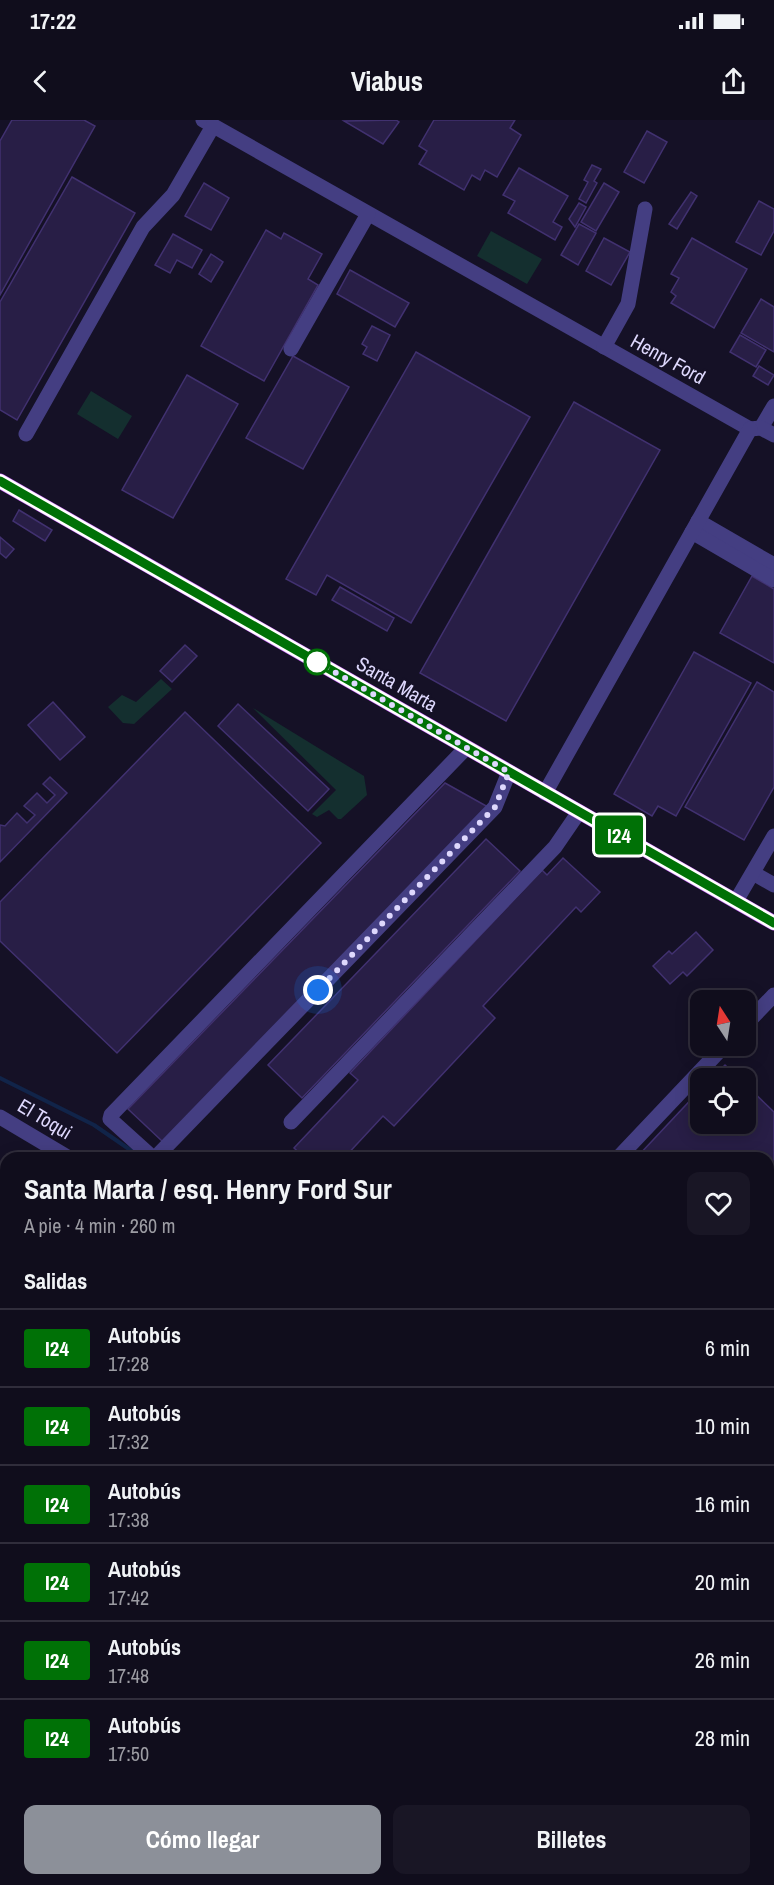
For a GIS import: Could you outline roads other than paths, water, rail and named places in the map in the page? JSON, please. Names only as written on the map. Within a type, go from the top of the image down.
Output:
[{"type":"main road","name":"Santa Marta","points":[[3,486],[774,923]]},
{"type":"street","name":"Henry Ford","points":[[208,123],[604,347],[762,431]]},
{"type":"street","points":[[26,434],[144,227],[173,195],[208,123]]},
{"type":"street","points":[[604,347],[628,304],[645,209]]},
{"type":"street","points":[[291,350],[368,214]]},
{"type":"street","points":[[545,793],[695,526],[762,431],[774,406]]},
{"type":"street","points":[[695,526],[774,565]]},
{"type":"street","points":[[695,526],[774,580]]},
{"type":"street","points":[[147,1152],[110,1119],[111,1115],[466,748]]},
{"type":"street","points":[[161,1152],[495,807],[509,772]]},
{"type":"street","points":[[291,1122],[555,847],[579,812]]},
{"type":"street","points":[[736,902],[774,836]]},
{"type":"street","points":[[753,873],[774,885]]},
{"type":"street","points":[[756,1013],[774,994]]},
{"type":"street","points":[[624,1152],[715,1056]]},
{"type":"street","name":"El Toqui","points":[[0,1117],[59,1152]]},
{"type":"waterway","points":[[0,1078],[94,1125],[133,1152]]}]
